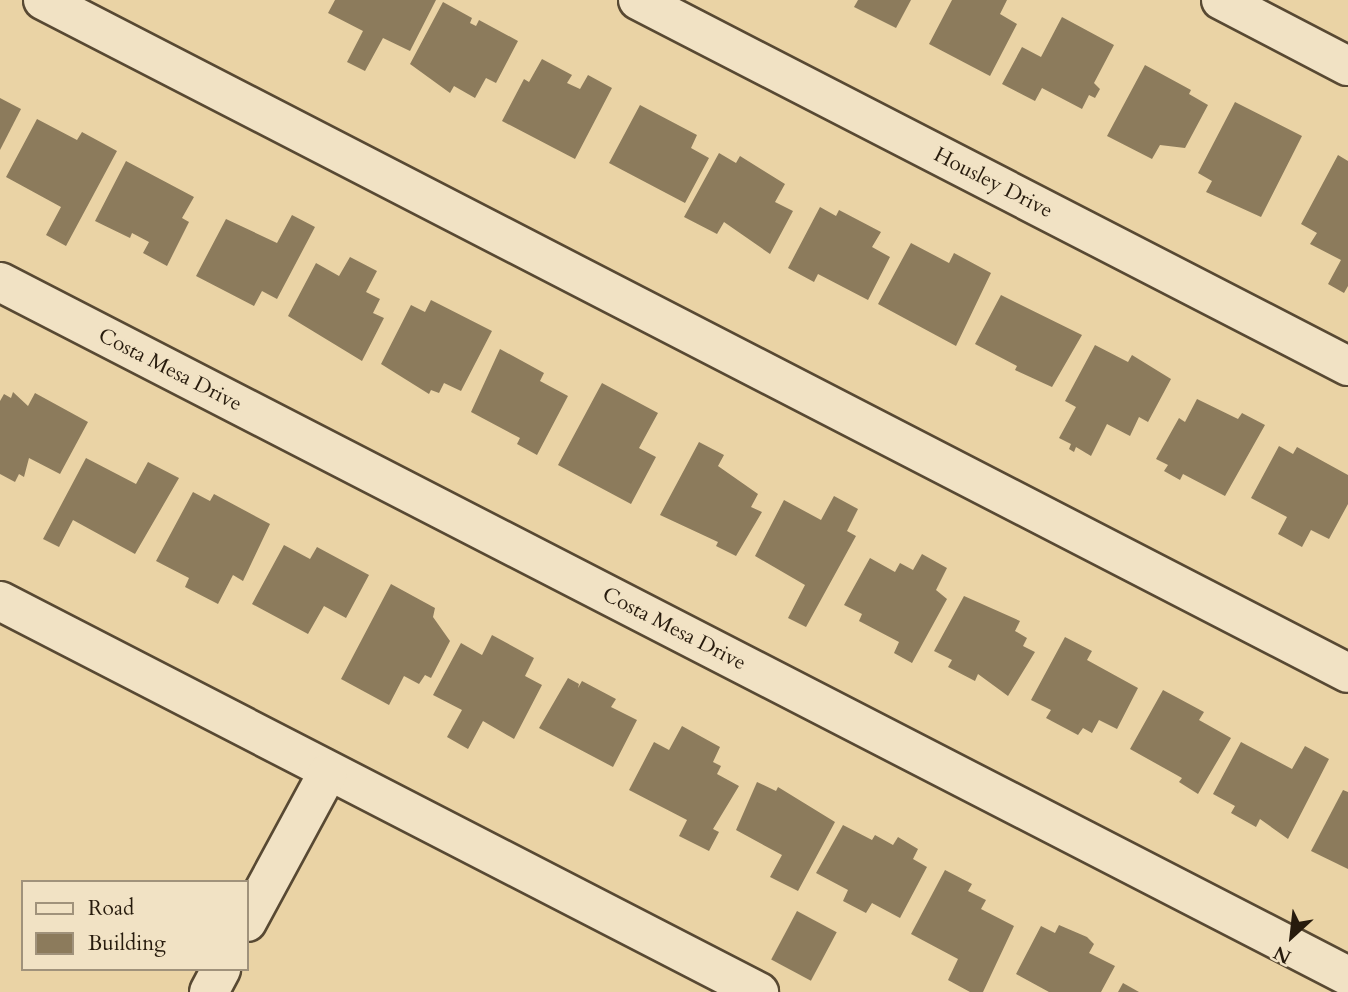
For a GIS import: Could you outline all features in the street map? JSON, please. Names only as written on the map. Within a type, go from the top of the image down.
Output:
[{"type":"street","points":[[43,0],[1348,673]]},
{"type":"street","name":"Housley Drive","points":[[638,0],[1348,366]]},
{"type":"street","points":[[1221,0],[1348,66]]},
{"type":"street","name":"Costa Mesa Drive","points":[[0,282],[1348,976]]},
{"type":"street","points":[[0,601],[760,992]]},
{"type":"street","points":[[248,920],[328,772]]},
{"type":"street","points":[[209,992],[220,971]]},
{"type":"building","points":[[335,0],[436,0],[410,51],[383,38],[365,71],[347,62],[363,31],[328,13]]},
{"type":"building","points":[[858,0],[911,0],[896,28],[854,7]]},
{"type":"building","points":[[952,0],[1007,0],[1000,14],[1017,24],[990,76],[929,44]]},
{"type":"building","points":[[443,2],[472,18],[470,23],[476,26],[479,20],[518,41],[496,83],[486,78],[475,98],[454,86],[450,93],[410,64]]},
{"type":"building","points":[[1062,17],[1114,45],[1094,83],[1100,89],[1095,98],[1089,95],[1082,109],[1042,88],[1035,101],[1002,84],[1022,47],[1041,57]]},
{"type":"building","points":[[542,59],[572,75],[567,83],[580,89],[588,75],[612,88],[575,159],[502,121],[524,79],[529,82]]},
{"type":"building","points":[[1145,65],[1191,90],[1189,94],[1208,105],[1185,148],[1160,145],[1152,159],[1107,136]]},
{"type":"building","points":[[0,98],[21,109],[0,150]]},
{"type":"building","points":[[1235,102],[1302,136],[1261,217],[1206,192],[1212,181],[1198,173]]},
{"type":"building","points":[[640,105],[697,135],[691,148],[709,158],[685,203],[609,163]]},
{"type":"building","points":[[37,119],[77,140],[82,132],[117,151],[66,246],[46,235],[61,207],[6,177]]},
{"type":"building","points":[[719,153],[736,163],[740,156],[785,184],[775,202],[793,211],[770,254],[724,222],[717,234],[684,217]]},
{"type":"building","points":[[1338,155],[1348,161],[1348,286],[1344,293],[1328,284],[1341,260],[1310,244],[1317,233],[1301,224]]},
{"type":"building","points":[[126,161],[194,197],[182,218],[189,222],[167,266],[143,253],[149,242],[132,233],[130,238],[95,221]]},
{"type":"building","points":[[820,207],[836,216],[839,210],[881,232],[872,247],[890,257],[868,300],[818,274],[814,282],[788,268]]},
{"type":"building","points":[[292,215],[315,227],[277,299],[262,291],[254,306],[196,276],[226,219],[277,243]]},
{"type":"building","points":[[911,243],[949,263],[954,253],[991,273],[956,346],[878,304]]},
{"type":"building","points":[[350,257],[377,271],[366,292],[380,299],[373,313],[384,318],[362,361],[288,316],[316,263],[339,276]]},
{"type":"building","points":[[1001,295],[1082,335],[1052,387],[1015,370],[1017,366],[975,344]]},
{"type":"building","points":[[431,300],[492,331],[461,391],[444,383],[439,393],[431,390],[429,394],[381,364],[411,305],[425,312]]},
{"type":"building","points":[[1095,345],[1128,362],[1132,355],[1171,379],[1148,422],[1139,417],[1130,436],[1107,424],[1091,456],[1076,447],[1074,452],[1069,449],[1071,444],[1059,438],[1076,407],[1065,401]]},
{"type":"building","points":[[500,349],[544,373],[540,381],[568,396],[537,455],[517,444],[520,438],[471,412]]},
{"type":"building","points":[[602,383],[658,413],[639,448],[656,457],[631,504],[558,465]]},
{"type":"building","points":[[13,392],[28,406],[35,393],[88,422],[60,474],[29,458],[24,477],[19,474],[15,482],[0,474],[0,401],[4,394],[11,398]]},
{"type":"building","points":[[1197,399],[1238,419],[1242,413],[1265,425],[1225,496],[1183,474],[1180,480],[1164,471],[1168,465],[1156,459],[1179,418],[1185,422]]},
{"type":"building","points":[[699,442],[724,455],[718,466],[758,494],[751,507],[762,512],[736,556],[716,546],[718,542],[660,515]]},
{"type":"building","points":[[1279,446],[1293,454],[1297,447],[1348,475],[1348,504],[1329,539],[1311,530],[1302,547],[1278,534],[1287,517],[1251,498]]},
{"type":"building","points":[[86,458],[136,484],[148,462],[179,478],[135,554],[73,520],[59,547],[43,539]]},
{"type":"building","points":[[193,492],[210,501],[214,494],[270,524],[243,581],[233,575],[218,604],[185,587],[189,578],[156,561]]},
{"type":"building","points":[[834,496],[858,509],[847,531],[856,536],[806,627],[788,618],[805,585],[755,556],[784,500],[821,520]]},
{"type":"building","points":[[284,545],[310,559],[317,547],[369,575],[346,618],[324,606],[308,634],[252,604]]},
{"type":"building","points":[[922,554],[947,568],[936,590],[947,599],[912,663],[894,653],[899,642],[859,621],[862,614],[844,605],[870,558],[895,572],[900,563],[913,570]]},
{"type":"building","points":[[391,584],[435,608],[433,617],[450,641],[431,678],[425,675],[419,684],[404,676],[389,705],[341,679]]},
{"type":"building","points":[[964,596],[1020,621],[1015,631],[1027,638],[1023,646],[1035,652],[1008,696],[978,674],[975,681],[948,667],[952,660],[934,651]]},
{"type":"building","points":[[492,635],[534,658],[525,676],[542,685],[514,739],[483,721],[468,749],[447,737],[462,710],[433,695],[461,643],[482,655]]},
{"type":"building","points":[[1065,637],[1092,651],[1087,660],[1138,688],[1117,729],[1099,720],[1092,733],[1083,728],[1078,735],[1046,718],[1051,710],[1031,700]]},
{"type":"building","points":[[568,678],[579,684],[578,688],[582,681],[616,699],[611,707],[637,720],[613,767],[539,728]]},
{"type":"building","points":[[1163,690],[1204,712],[1199,720],[1231,738],[1198,794],[1179,782],[1182,778],[1130,749]]},
{"type":"building","points":[[682,726],[720,747],[713,762],[721,766],[717,774],[739,786],[713,829],[719,832],[709,851],[679,836],[687,820],[629,790],[654,742],[669,750]]},
{"type":"building","points":[[1241,742],[1292,769],[1305,746],[1329,759],[1288,839],[1260,819],[1256,827],[1231,813],[1235,806],[1213,794]]},
{"type":"building","points":[[757,782],[776,791],[778,787],[835,822],[798,891],[770,877],[782,855],[736,830]]},
{"type":"building","points":[[1343,790],[1348,792],[1348,869],[1311,851]]},
{"type":"building","points":[[843,825],[872,840],[875,835],[893,845],[898,837],[918,849],[913,859],[927,867],[900,918],[872,903],[866,913],[843,901],[848,890],[816,873]]},
{"type":"building","points":[[945,870],[972,884],[968,891],[986,900],[981,909],[1014,926],[983,992],[970,992],[948,980],[958,959],[911,934]]},
{"type":"building","points":[[797,911],[837,932],[811,981],[771,960]]},
{"type":"building","points":[[1059,925],[1087,937],[1094,944],[1089,953],[1115,966],[1101,992],[1049,992],[1016,974],[1041,926],[1055,933]]},
{"type":"building","points":[[1123,983],[1139,992],[1118,992]]}]
